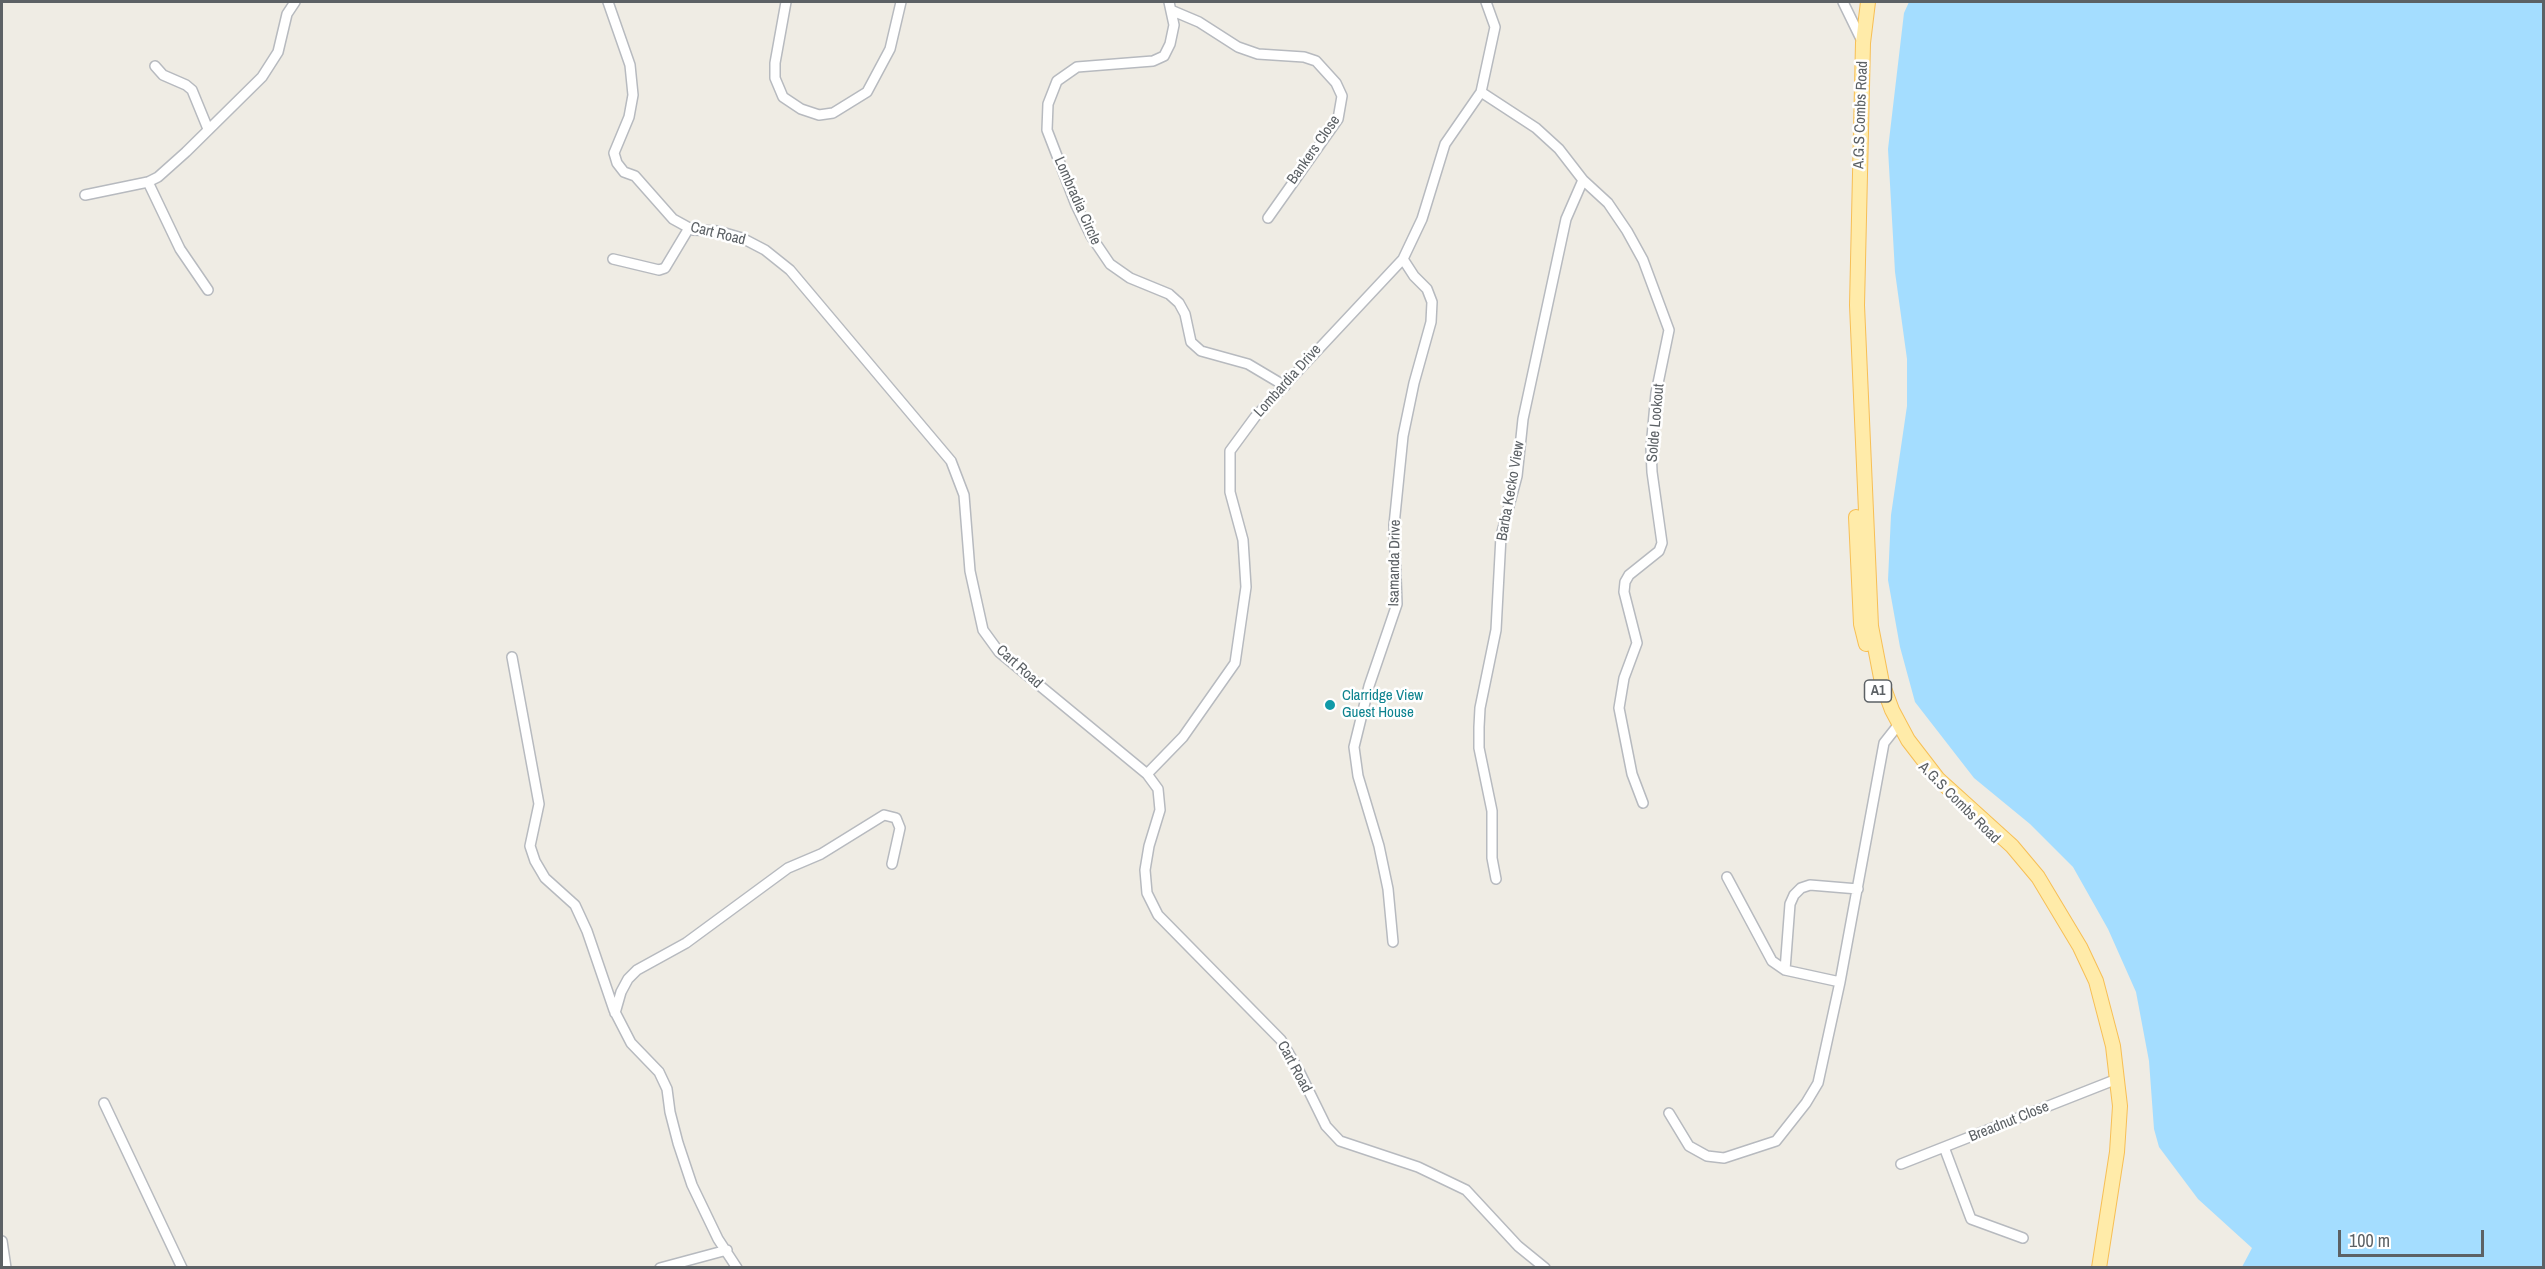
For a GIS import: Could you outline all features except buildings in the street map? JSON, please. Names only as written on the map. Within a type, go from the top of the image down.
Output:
[{"type":"main road","name":"A1","points":[[1863,43],[1868,2]]},
{"type":"main road","name":"A.G.S Combs Road","points":[[1863,43],[1855,76],[1848,305],[1861,624],[1876,686],[1897,726],[1903,744],[1934,783],[2008,852],[2032,881],[2074,950],[2089,984],[2120,1106],[2118,1142],[2099,1268]]},
{"type":"main road","name":"A.G.S Combs Road","points":[[2092,1268],[2110,1152],[2113,1080]]},
{"type":"street","points":[[85,195],[148,182],[158,177],[179,159],[208,129],[250,92],[262,77],[278,52],[287,14],[295,2]]},
{"type":"street","name":"Cart Road","points":[[608,2],[630,65],[633,95],[629,117],[614,153],[617,163],[624,172],[635,176],[673,219],[689,228],[718,231],[742,238],[765,250],[790,270],[951,461],[964,495],[970,571],[983,630],[999,652],[1147,774],[1158,789],[1160,810],[1149,846],[1145,870],[1147,893],[1158,915],[1262,1018],[1281,1040],[1326,1126],[1340,1141],[1418,1167],[1467,1190],[1518,1246],[1545,1268]]},
{"type":"street","points":[[786,2],[775,63],[775,78],[783,97],[801,109],[819,115],[832,113],[867,92],[890,49],[901,2]]},
{"type":"street","name":"Lombardia Drive","points":[[1147,774],[1183,737],[1234,663],[1242,624],[1246,587],[1243,540],[1230,492],[1230,451],[1255,417],[1403,259],[1422,219],[1445,144],[1480,92],[1495,27],[1486,2]]},
{"type":"street","points":[[1843,2],[1863,43]]},
{"type":"street","name":"Bankers Close","points":[[1171,6],[1238,47],[1258,54],[1304,57],[1316,61],[1336,83],[1342,96],[1338,119],[1268,218]]},
{"type":"street","name":"Lombradia Circle","points":[[1171,6],[1174,25],[1170,44],[1164,56],[1153,61],[1077,67],[1057,81],[1048,104],[1047,130],[1076,205],[1095,243],[1110,264],[1130,278],[1169,294],[1179,303],[1185,314],[1191,342],[1202,351],[1248,364],[1286,386]]},
{"type":"street","points":[[155,66],[163,75],[192,90],[208,129]]},
{"type":"street","name":"Solde Lookout","points":[[1480,92],[1536,128],[1559,149],[1583,180],[1608,203],[1628,231],[1643,260],[1669,330],[1656,393],[1651,448],[1662,543],[1659,551],[1629,575],[1625,582],[1624,592],[1637,643],[1624,678],[1619,708],[1632,774],[1643,803]]},
{"type":"street","name":"Barba Kecko View","points":[[1496,879],[1492,858],[1492,811],[1480,755],[1479,727],[1480,708],[1496,630],[1501,575],[1501,536],[1517,476],[1523,418],[1566,219],[1583,180]]},
{"type":"street","points":[[148,182],[180,249],[208,290]]},
{"type":"street","points":[[613,258],[659,270],[665,268],[689,228]]},
{"type":"street","name":"Isamanda Drive","points":[[1393,942],[1388,889],[1379,846],[1358,776],[1354,747],[1369,686],[1397,604],[1394,525],[1403,436],[1414,383],[1431,322],[1432,302],[1427,289],[1414,276],[1403,259]]},
{"type":"street","points":[[512,657],[539,804],[530,846],[535,861],[545,878],[575,905],[615,1013],[631,1043],[659,1072],[667,1089],[675,1133],[692,1185],[718,1239],[737,1268]]},
{"type":"street","points":[[1669,1113],[1689,1146],[1707,1156],[1724,1158],[1776,1141],[1806,1104],[1818,1083],[1840,982],[1884,743],[1897,726]]},
{"type":"street","points":[[615,1013],[621,992],[628,979],[637,970],[686,943],[788,868],[820,854],[884,815],[896,818],[900,828],[892,864]]},
{"type":"street","points":[[1728,877],[1772,961],[1785,970],[1840,982]]},
{"type":"street","points":[[1785,970],[1791,904],[1801,888],[1810,885],[1858,889]]},
{"type":"street","name":"Breadnut Close","points":[[1901,1164],[2113,1080]]},
{"type":"street","points":[[104,1103],[182,1268]]},
{"type":"street","points":[[1944,1147],[1971,1220],[2023,1238]]},
{"type":"street","points":[[2,1242],[6,1268]]},
{"type":"street","points":[[660,1268],[727,1250]]},
{"type":"water","points":[[1909,2],[2543,2],[2543,1267],[2242,1267],[2252,1248],[2198,1199],[2159,1147],[2154,1129],[2149,1061],[2136,992],[2108,929],[2073,867],[2030,824],[1974,778],[1915,702],[1900,647],[1888,580],[1891,515],[1907,406],[1907,359],[1895,272],[1888,149],[1904,13]]},
{"type":"place","name":"Clarridge View Guest House","points":[[1330,705]]}]
